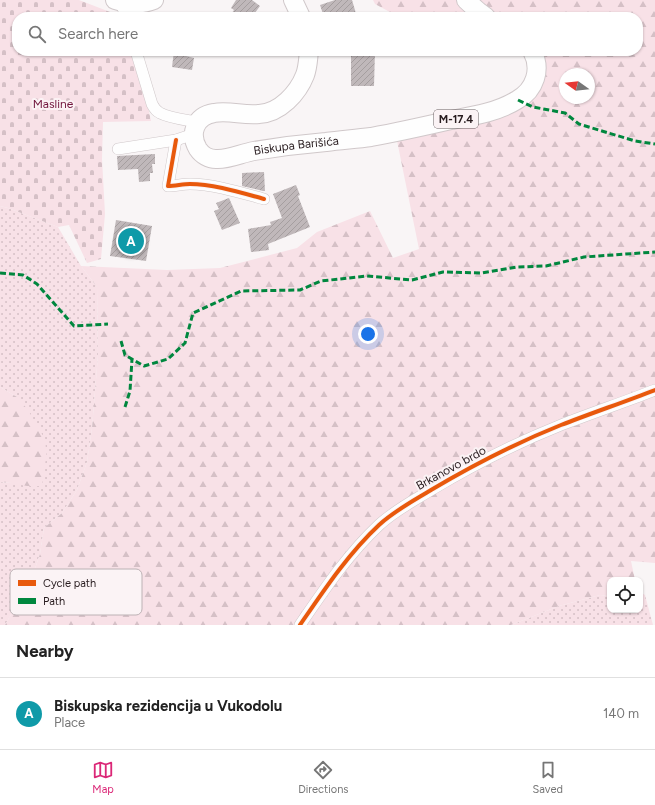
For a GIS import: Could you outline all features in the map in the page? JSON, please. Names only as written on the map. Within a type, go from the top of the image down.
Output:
[{"type":"main road","points":[[121,6],[154,0]]},
{"type":"main road","points":[[293,0],[299,12]]},
{"type":"main road","points":[[466,0],[479,12]]},
{"type":"main road","points":[[196,128],[202,117],[208,114],[268,113],[287,102],[305,75],[309,56]]},
{"type":"main road","name":"Biskupa Barišića","points":[[196,128],[195,143],[199,151],[205,156],[217,160],[259,150],[371,137],[485,113],[518,100],[533,86],[537,68],[534,56]]},
{"type":"street","points":[[138,56],[152,104],[155,109],[159,113],[196,128]]},
{"type":"street","points":[[118,149],[176,140],[196,128]]},
{"type":"street","points":[[176,140],[168,186],[190,184],[203,185],[264,200]]},
{"type":"street","name":"Brkanovo brdo","points":[[300,625],[351,554],[380,524],[399,509],[483,460],[528,439],[655,390]]},
{"type":"green space","name":"Masline","points":[[0,0],[79,0],[110,12],[12,12],[12,56],[137,56],[151,121],[103,122],[102,159],[105,214],[101,259],[87,263],[69,225],[58,227],[0,206]]},
{"type":"green space","points":[[373,0],[655,0],[655,563],[631,561],[634,577],[607,577],[607,596],[600,595],[559,606],[511,625],[5,625],[11,615],[142,615],[142,569],[35,569],[40,554],[44,528],[62,513],[77,490],[87,462],[92,428],[98,355],[97,287],[81,266],[167,270],[220,268],[297,248],[317,232],[370,211],[393,258],[419,249],[394,126],[505,98],[529,81],[529,56],[643,56],[643,12],[390,12],[375,4]]},
{"type":"green space","points":[[0,206],[58,227],[81,266],[97,287],[98,355],[92,428],[87,462],[77,490],[62,513],[44,528],[40,554],[35,569],[10,569],[11,615],[5,625],[0,625],[0,482],[11,483],[17,397],[0,387]]},
{"type":"green space","points":[[0,387],[17,397],[28,410],[42,434],[47,450],[42,486],[27,486],[0,482]]},
{"type":"green space","points":[[643,594],[645,595],[653,625],[511,625],[559,606],[600,595],[607,596],[607,613],[643,613]]},
{"type":"building","points":[[236,0],[252,0],[260,6],[256,12],[233,12],[234,10],[231,8]]},
{"type":"building","points":[[335,0],[352,0],[356,12],[322,12],[320,5]]},
{"type":"building","points":[[173,56],[186,56],[194,58],[192,70],[172,67]]},
{"type":"building","points":[[351,56],[375,56],[374,86],[351,86]]},
{"type":"building","points":[[155,154],[155,164],[152,164],[153,173],[150,173],[150,181],[139,182],[138,169],[118,170],[117,156]]},
{"type":"building","points":[[264,172],[265,191],[242,186],[242,173]]},
{"type":"building","points":[[296,185],[300,195],[298,196],[310,227],[268,244],[269,250],[251,252],[248,229],[271,225],[270,222],[282,218],[273,194]]},
{"type":"building","points":[[229,198],[240,223],[222,230],[214,211],[219,209],[216,203]]},
{"type":"building","points":[[116,220],[152,226],[146,261],[110,256]]},
{"type":"marked path","points":[[518,100],[533,107],[565,113],[579,124],[635,141],[655,144]]},
{"type":"marked path","points":[[121,341],[125,355],[144,366],[168,359],[185,343],[193,313],[241,291],[300,290],[321,281],[367,276],[412,280],[443,272],[482,273],[517,267],[546,266],[584,257],[655,252]]},
{"type":"marked path","points":[[0,273],[23,275],[37,284],[74,326],[108,324]]},
{"type":"marked path","points":[[125,407],[130,391],[132,359]]},
{"type":"cycle path","points":[[176,140],[168,186],[199,184],[228,189],[264,199]]},
{"type":"cycle path","points":[[300,625],[337,573],[357,548],[379,525],[397,511],[463,472],[511,447],[561,425],[655,390]]},
{"type":"place","name":"Biskupska rezidencija u Vukodolu","points":[[131,241]]}]
